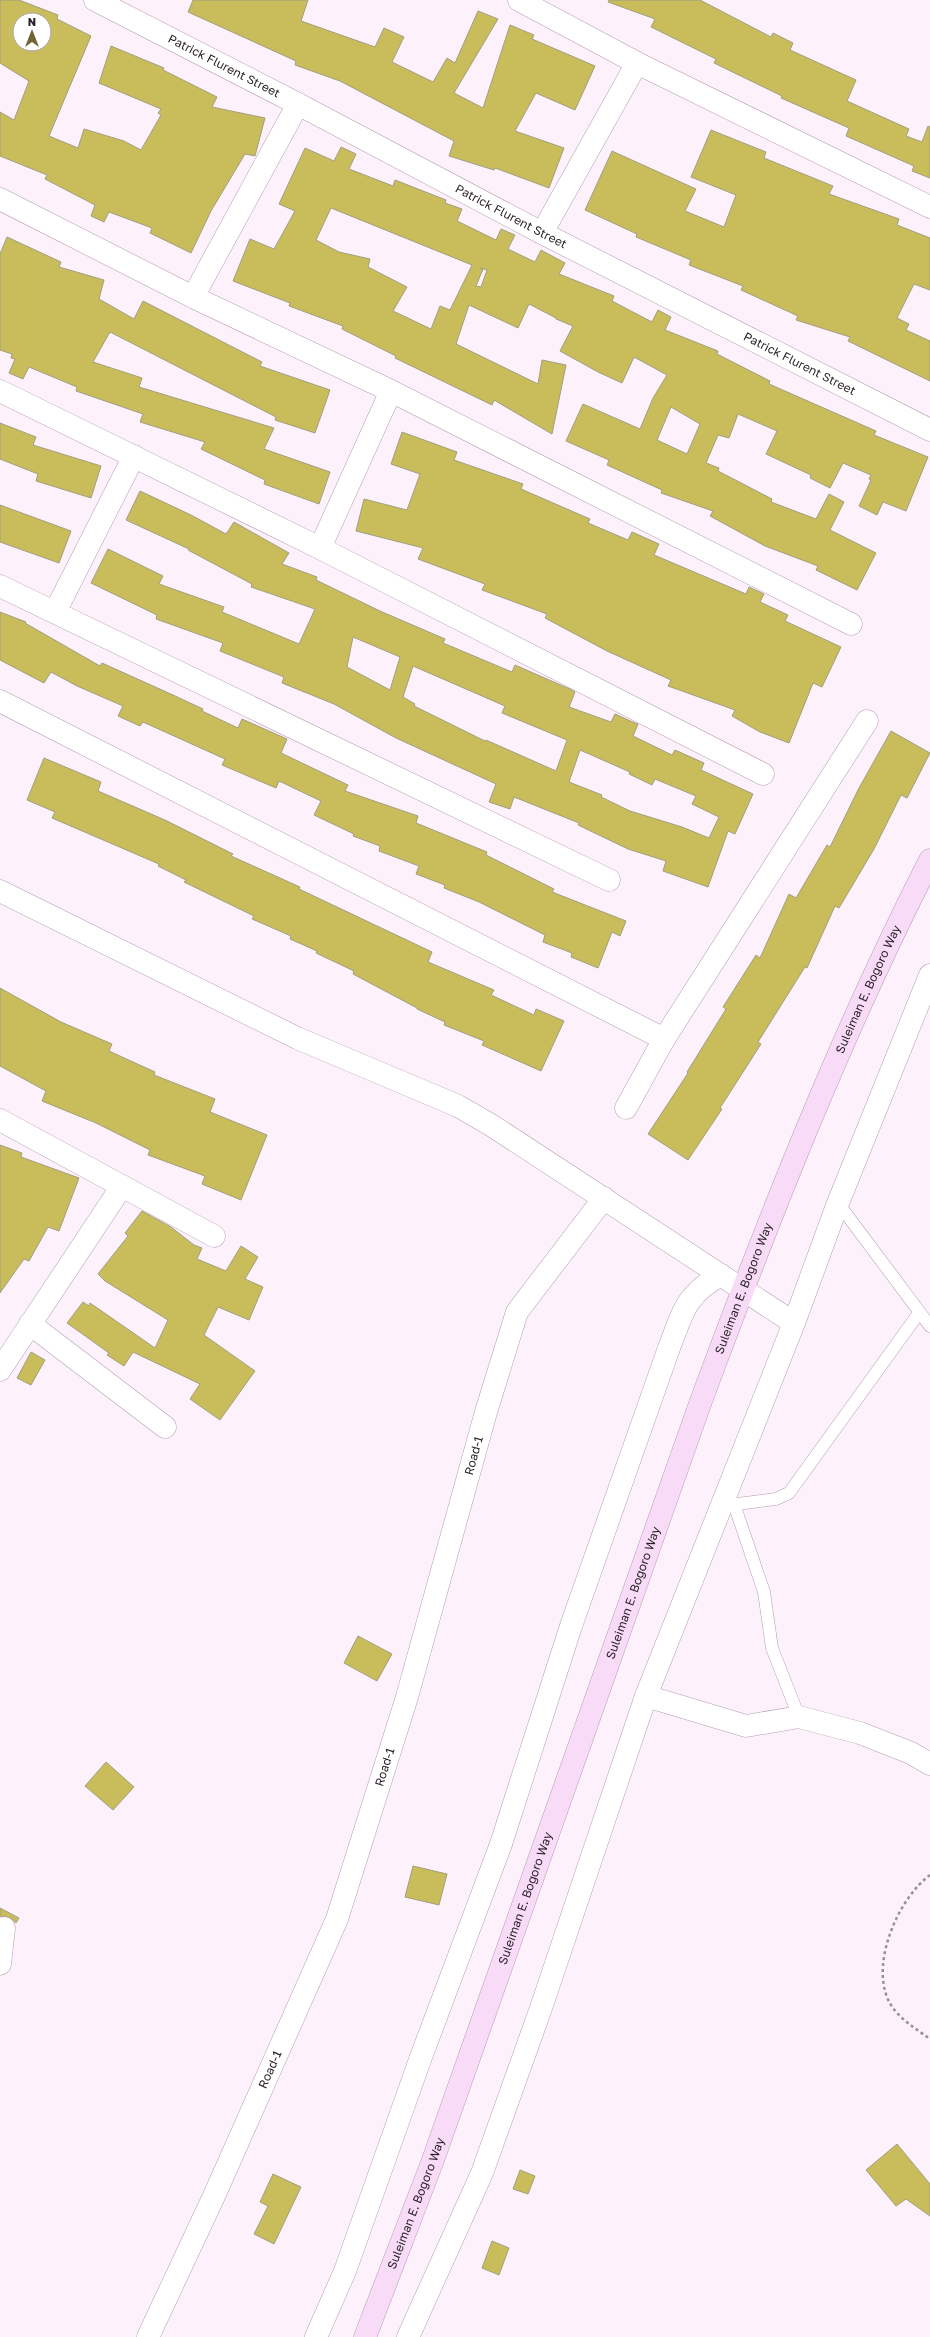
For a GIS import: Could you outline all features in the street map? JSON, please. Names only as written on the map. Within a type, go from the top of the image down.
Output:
[{"type":"main road","name":"Suleiman E. Bogoro Way","points":[[365,2337],[433,2160],[742,1289],[837,1060],[930,860]]},
{"type":"street","name":"Patrick Flurent Street","points":[[94,0],[298,104],[542,233],[930,430]]},
{"type":"street","points":[[519,0],[637,63],[930,207]]},
{"type":"street","points":[[542,233],[637,63]]},
{"type":"street","points":[[193,297],[298,104]]},
{"type":"street","points":[[0,198],[193,297],[391,391],[851,624]]},
{"type":"street","points":[[0,391],[320,548],[763,774]]},
{"type":"street","points":[[320,548],[391,391]]},
{"type":"street","points":[[54,612],[134,456]]},
{"type":"street","points":[[0,586],[609,880]]},
{"type":"street","points":[[0,701],[664,1039]]},
{"type":"street","points":[[626,1108],[664,1039],[867,721]]},
{"type":"street","points":[[0,891],[297,1038],[458,1106],[491,1125],[794,1323]]},
{"type":"street","points":[[408,2337],[482,2173],[541,2008],[646,1696],[728,1505],[838,1203],[930,975]]},
{"type":"street","points":[[0,1120],[214,1236]]},
{"type":"street","points":[[0,1370],[122,1186]]},
{"type":"street","name":"Road-1","points":[[148,2337],[214,2196],[337,1919],[407,1697],[483,1420],[517,1312],[604,1198]]},
{"type":"street","points":[[316,2337],[345,2271],[421,2057],[501,1844],[570,1626],[686,1303],[710,1281],[721,1275]]},
{"type":"street","points":[[30,1324],[165,1427]]},
{"type":"street","points":[[646,1696],[746,1726],[799,1717],[860,1733],[911,1753],[930,1764]]},
{"type":"street","points":[[0,1964],[4,1928]]},
{"type":"lane","points":[[838,1203],[930,1326]]},
{"type":"lane","points":[[799,1717],[772,1648],[764,1592],[728,1505],[776,1499],[789,1493],[919,1313]]},
{"type":"path","points":[[930,1875],[908,1896],[896,1919],[886,1946],[882,1977],[887,1998],[900,2016],[930,2039]]},
{"type":"building","points":[[0,0],[19,0],[50,12],[12,12],[12,52],[52,52],[52,13],[58,15],[57,19],[91,36],[49,136],[78,148],[84,129],[124,141],[141,150],[161,115],[158,113],[161,109],[99,83],[111,46],[164,68],[163,70],[217,97],[212,107],[265,118],[255,156],[245,154],[211,211],[191,253],[150,233],[152,228],[109,212],[104,222],[91,216],[95,205],[45,179],[47,175],[0,156],[0,112],[14,120],[29,81],[0,63]]},
{"type":"building","points":[[193,0],[308,0],[301,21],[375,47],[384,28],[404,37],[392,62],[433,82],[447,58],[455,63],[478,11],[498,19],[454,93],[483,108],[510,25],[534,35],[532,39],[595,66],[575,110],[536,93],[515,131],[564,148],[549,188],[495,168],[494,170],[449,156],[454,141],[340,81],[295,65],[296,61],[188,12]]},
{"type":"building","points":[[609,0],[700,0],[771,37],[773,33],[793,43],[790,50],[856,80],[847,101],[909,129],[906,136],[922,142],[928,126],[930,127],[930,178],[912,171],[914,166],[846,136],[849,128],[781,98],[782,96],[714,63],[716,59],[651,27],[655,19],[608,2]]},
{"type":"building","points":[[711,130],[766,152],[764,158],[833,186],[829,194],[899,219],[897,225],[930,238],[930,290],[914,284],[897,318],[909,324],[906,330],[930,341],[930,381],[848,341],[850,337],[796,320],[798,316],[741,290],[743,286],[689,265],[691,260],[636,237],[637,234],[585,210],[612,151],[696,189],[685,211],[724,227],[736,195],[691,177]]},
{"type":"building","points":[[341,147],[356,154],[349,169],[393,186],[395,180],[446,200],[445,203],[462,209],[457,221],[496,240],[501,229],[515,235],[508,249],[535,262],[541,250],[565,263],[559,274],[614,296],[612,301],[652,322],[658,310],[671,317],[665,330],[718,351],[717,354],[770,381],[769,384],[876,431],[874,435],[928,457],[906,511],[883,502],[877,515],[859,506],[871,480],[869,479],[871,475],[843,463],[830,488],[810,478],[811,475],[766,454],[777,431],[738,414],[729,438],[718,435],[706,463],[719,468],[718,471],[772,499],[771,502],[816,519],[829,494],[844,502],[830,530],[876,553],[857,590],[816,570],[818,566],[765,546],[710,516],[713,511],[661,493],[662,490],[607,465],[609,460],[566,441],[583,404],[640,429],[653,398],[667,375],[634,357],[622,383],[598,372],[560,351],[573,326],[556,319],[529,304],[518,328],[469,305],[456,344],[538,384],[542,360],[566,365],[552,434],[494,400],[492,405],[395,358],[396,356],[342,329],[343,326],[289,306],[290,303],[233,281],[250,239],[274,249],[295,211],[279,204],[305,148],[334,161]],"holes":[[[331,208],[472,265],[450,310],[440,306],[431,329],[393,311],[407,287],[368,267],[370,259],[339,252],[316,240]],[[480,268],[487,270],[481,287],[476,286],[483,269]],[[671,407],[700,424],[687,454],[657,440]]]},
{"type":"building","points":[[7,237],[61,262],[59,267],[104,280],[99,299],[134,319],[143,301],[262,362],[260,366],[330,390],[315,433],[275,420],[276,417],[110,332],[93,362],[142,378],[139,387],[274,428],[264,449],[330,472],[319,504],[264,484],[265,480],[201,449],[205,442],[140,422],[143,414],[76,391],[77,387],[29,367],[23,379],[9,373],[15,359],[11,358],[12,354],[0,350],[0,254]]},
{"type":"building","points":[[0,423],[36,437],[33,445],[101,466],[91,498],[36,481],[38,474],[0,459]]},
{"type":"building","points":[[402,432],[457,452],[454,460],[523,484],[521,489],[590,519],[588,523],[628,540],[632,532],[659,544],[654,555],[746,594],[749,587],[764,594],[760,602],[788,615],[785,621],[841,647],[822,687],[813,683],[789,743],[760,732],[732,716],[735,710],[668,686],[671,680],[607,651],[545,618],[547,614],[482,590],[485,584],[418,559],[423,548],[356,531],[364,499],[407,510],[420,474],[391,464]]},
{"type":"building","points":[[140,491],[191,515],[226,534],[234,522],[289,553],[282,564],[317,577],[316,580],[380,611],[445,639],[443,643],[512,672],[515,665],[572,690],[575,692],[569,707],[611,722],[615,714],[638,724],[633,736],[672,755],[675,750],[704,763],[701,770],[753,794],[735,834],[728,831],[708,887],[663,871],[666,861],[628,849],[578,825],[579,823],[514,797],[510,809],[489,802],[496,784],[396,738],[334,704],[282,683],[284,677],[220,651],[223,643],[156,619],[157,615],[91,583],[108,549],[163,576],[159,584],[224,607],[222,612],[299,644],[315,609],[251,587],[252,584],[188,550],[189,549],[126,520]],"holes":[[[353,637],[400,657],[390,690],[347,667]],[[413,666],[505,706],[502,713],[567,740],[556,771],[486,740],[485,741],[414,706],[415,704],[403,697]],[[580,750],[630,772],[629,774],[652,785],[655,779],[696,796],[692,804],[719,817],[709,838],[682,827],[630,811],[601,797],[602,795],[569,782]]]},
{"type":"building","points":[[0,505],[71,531],[59,563],[0,542]]},
{"type":"building","points":[[0,612],[26,622],[25,623],[100,666],[102,663],[203,709],[202,711],[238,728],[242,719],[287,739],[281,753],[348,785],[345,791],[418,816],[416,823],[487,852],[486,855],[554,889],[552,892],[626,921],[620,936],[612,932],[598,968],[571,957],[572,953],[543,942],[545,935],[479,902],[444,888],[445,885],[416,874],[419,866],[379,851],[380,846],[353,836],[354,834],[314,815],[321,801],[279,781],[276,788],[222,765],[225,759],[143,722],[140,726],[118,716],[123,706],[77,686],[51,672],[44,683],[0,660]]},
{"type":"building","points":[[891,731],[930,753],[907,798],[901,795],[874,849],[839,908],[835,906],[807,968],[805,967],[758,1042],[761,1044],[720,1108],[722,1109],[688,1160],[648,1134],[688,1073],[687,1072],[726,1009],[723,1007],[756,955],[760,958],[789,894],[796,898],[827,845],[830,847],[859,788]]},
{"type":"building","points":[[44,758],[101,782],[98,791],[165,820],[233,854],[231,856],[300,887],[299,889],[432,952],[428,962],[494,990],[491,995],[534,1015],[536,1009],[564,1021],[541,1071],[482,1045],[484,1041],[444,1025],[445,1022],[417,1009],[353,974],[354,971],[316,953],[317,951],[290,939],[291,936],[252,919],[254,916],[184,882],[186,880],[158,866],[159,864],[52,818],[55,812],[27,800]]},
{"type":"building","points":[[0,988],[61,1022],[112,1044],[109,1051],[155,1072],[154,1075],[215,1099],[210,1112],[267,1135],[241,1200],[202,1184],[205,1176],[148,1155],[150,1150],[96,1123],[42,1101],[46,1091],[0,1066]]},
{"type":"building","points":[[0,1145],[22,1153],[21,1157],[79,1178],[59,1231],[48,1227],[29,1261],[24,1259],[0,1293]]},
{"type":"building","points":[[142,1211],[171,1227],[194,1245],[202,1248],[197,1259],[226,1271],[241,1246],[258,1257],[245,1279],[263,1287],[249,1320],[218,1307],[204,1335],[255,1371],[220,1420],[190,1399],[200,1384],[133,1352],[124,1366],[107,1355],[109,1353],[67,1323],[83,1302],[89,1306],[90,1303],[155,1348],[168,1320],[105,1281],[98,1274],[128,1236],[125,1233]]},
{"type":"building","points":[[31,1352],[45,1360],[31,1385],[17,1378]]},
{"type":"building","points":[[358,1636],[392,1654],[377,1681],[344,1663]]},
{"type":"building","points":[[106,1762],[134,1787],[113,1810],[85,1786]]},
{"type":"building","points":[[413,1866],[447,1874],[439,1905],[405,1897]]},
{"type":"building","points":[[0,1908],[19,1918],[16,1923],[11,1918],[0,1916]]},
{"type":"building","points":[[897,2144],[930,2184],[930,2216],[906,2199],[896,2206],[866,2170]]},
{"type":"building","points":[[520,2170],[535,2176],[528,2194],[513,2189]]},
{"type":"building","points":[[273,2174],[301,2187],[274,2244],[254,2234],[268,2206],[260,2202]]},
{"type":"building","points":[[492,2241],[509,2248],[499,2275],[482,2268]]}]
